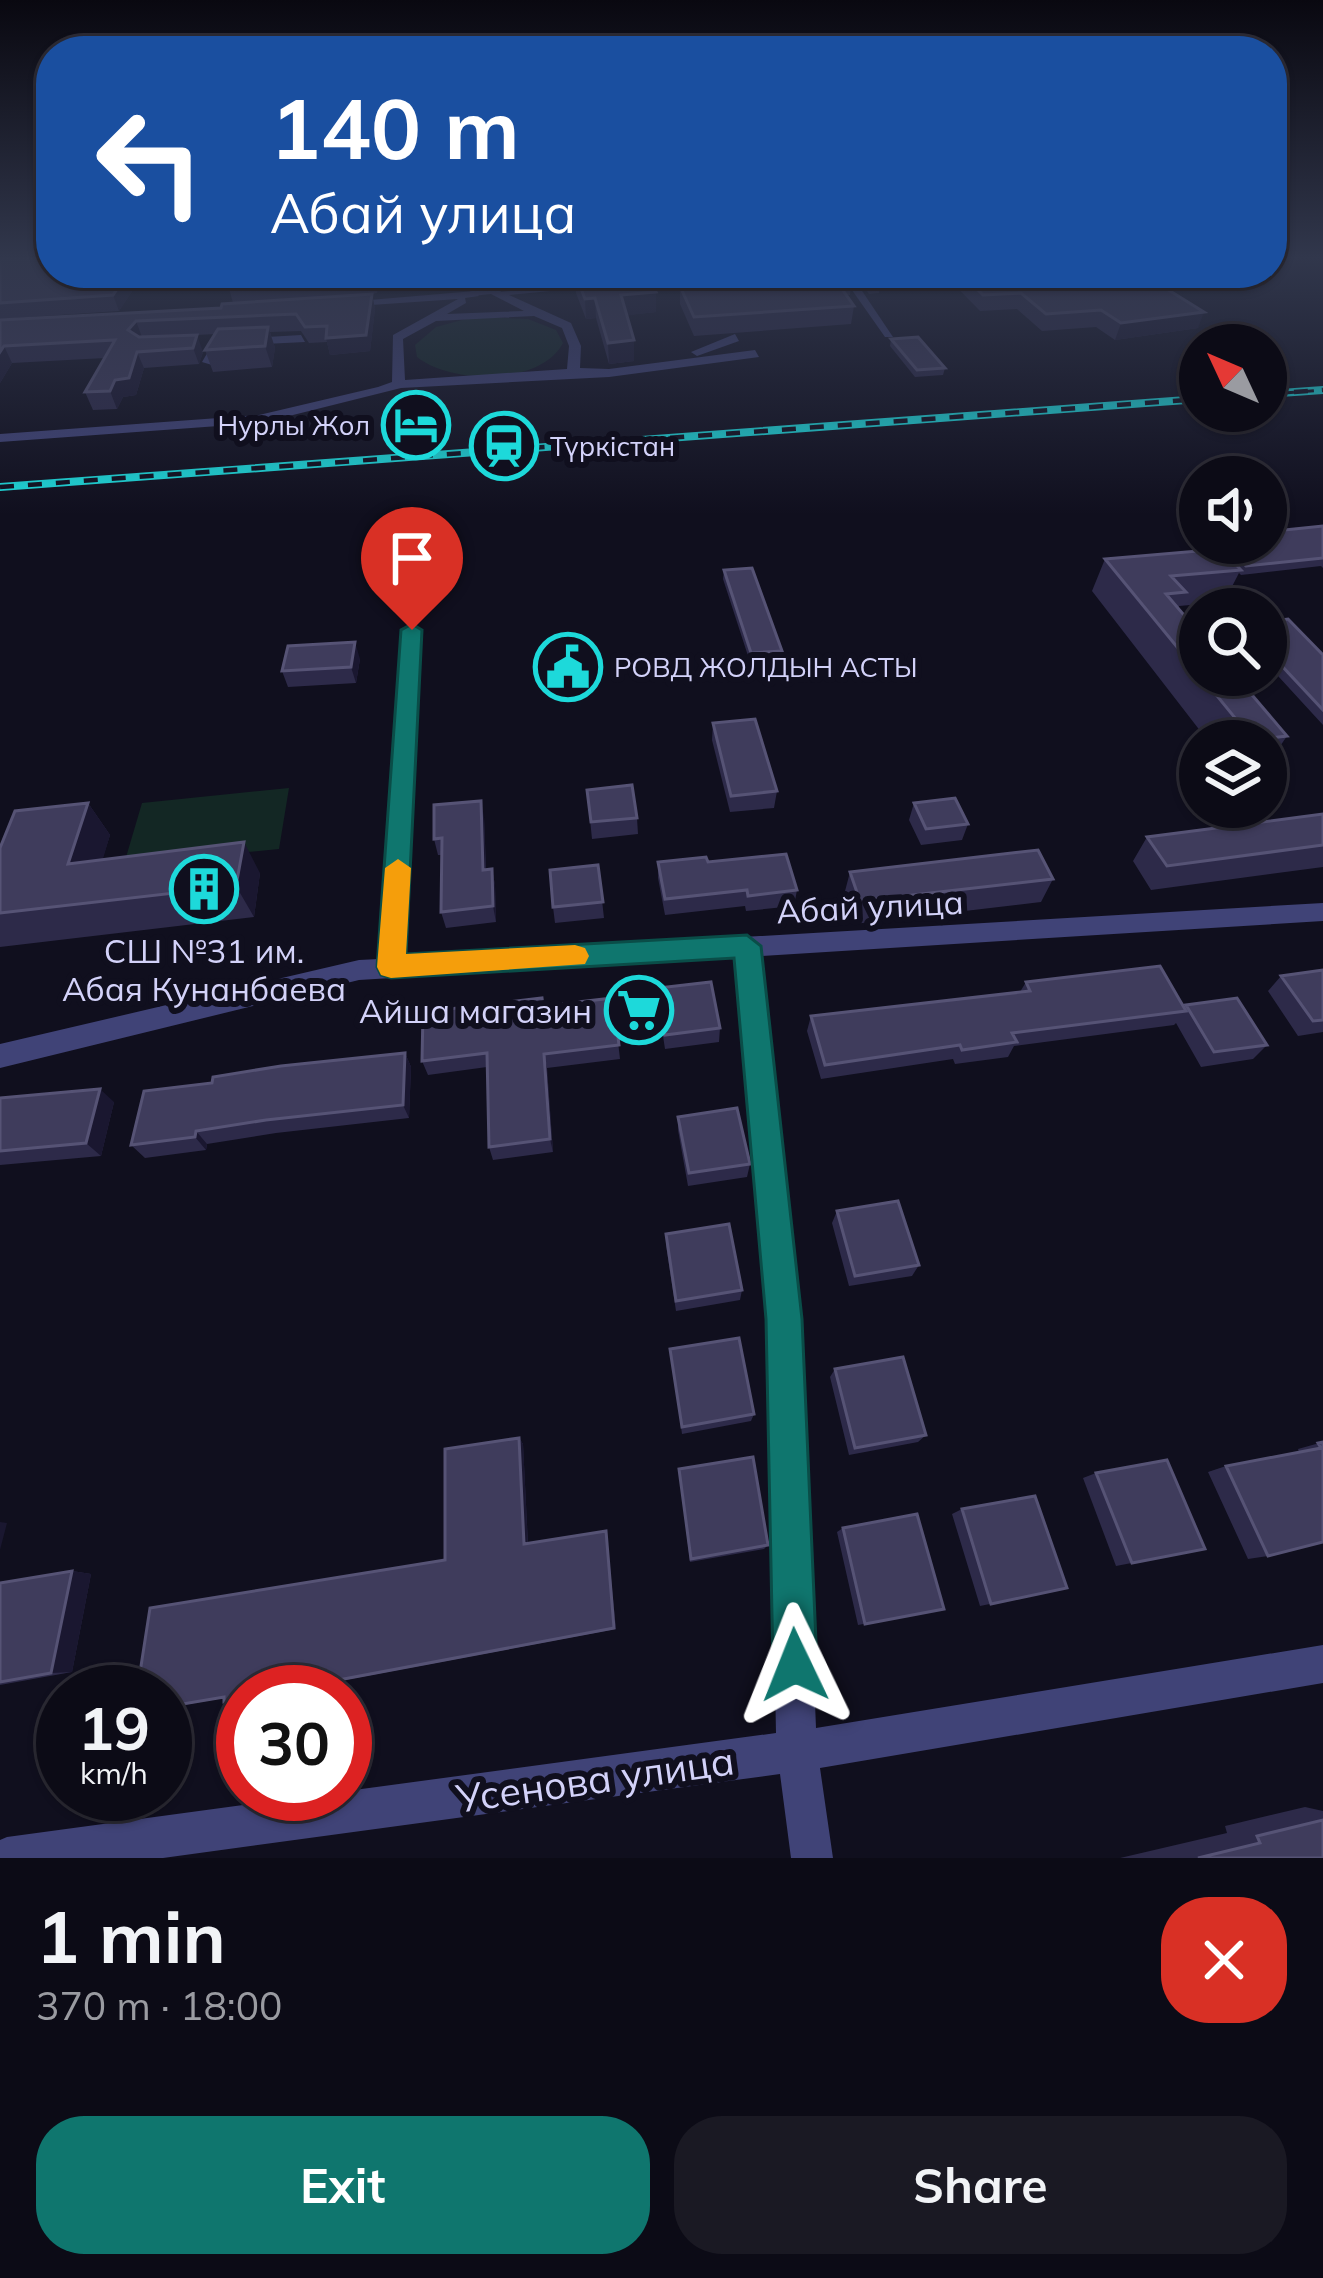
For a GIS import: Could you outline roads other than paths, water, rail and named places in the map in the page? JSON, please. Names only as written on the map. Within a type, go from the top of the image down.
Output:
[{"type":"street","points":[[208,362],[215,342],[226,342]]},
{"type":"street","points":[[397,342],[399,384]]},
{"type":"street","points":[[573,342],[573,372]]},
{"type":"street","points":[[656,367],[725,342]]},
{"type":"street","points":[[0,438],[261,419],[308,403],[373,395],[399,384],[656,367],[755,354]]},
{"type":"street","points":[[391,967],[412,630]]},
{"type":"street","name":"Абай улица","points":[[0,1056],[359,970],[1323,912]]},
{"type":"street","points":[[747,946],[784,1319],[797,1751],[812,1858]]},
{"type":"street","name":"Усенова улица","points":[[7,1858],[797,1751],[1323,1664]]},
{"type":"railway","points":[[1287,393],[1323,390],[1287,393]]},
{"type":"railway","points":[[0,487],[1179,401]]},
{"type":"place","name":"Нурлы Жол","points":[[416,425]]},
{"type":"place","name":"Түркістан","points":[[504,446]]},
{"type":"place","name":"РОВД ЖОЛДЫН АСТЫ","points":[[568,667]]},
{"type":"place","name":"СШ №31 им. Абая Кунанбаева","points":[[204,889]]},
{"type":"place","name":"Айша магазин","points":[[639,1010]]}]
